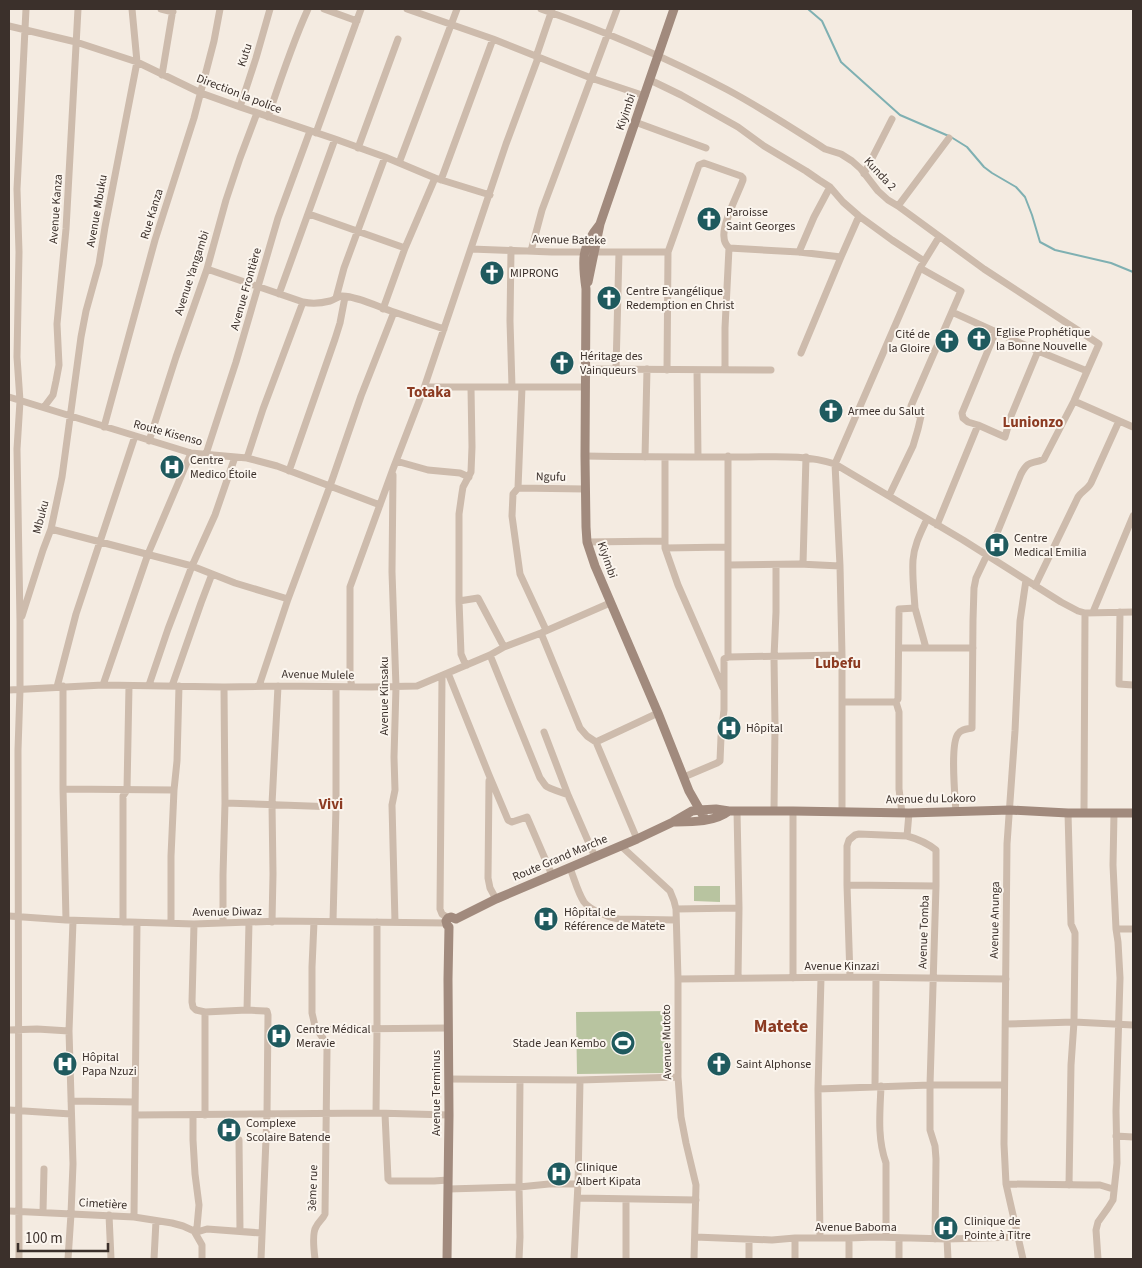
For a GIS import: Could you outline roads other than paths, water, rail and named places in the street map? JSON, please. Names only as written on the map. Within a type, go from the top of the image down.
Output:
[{"type":"street","points":[[19,1259],[18,750],[20,621],[17,449],[20,401],[17,357],[19,252],[17,189],[26,9]]},
{"type":"street","name":"Avenue Kanza","points":[[44,407],[53,394],[58,365],[57,324],[66,229],[78,9]]},
{"type":"street","name":"Avenue Mbuku","points":[[70,416],[81,337],[86,311],[100,264],[105,227],[137,62],[132,9]]},
{"type":"street","points":[[161,9],[173,10],[162,75]]},
{"type":"street","name":"Rue Kanza","points":[[104,427],[155,240],[201,93],[220,9]]},
{"type":"street","name":"Kutu","points":[[240,108],[270,9]]},
{"type":"street","points":[[268,118],[301,22],[308,9]]},
{"type":"street","points":[[324,9],[357,21]]},
{"type":"street","name":"Avenue Frontière","points":[[206,454],[259,287],[278,218],[361,9]]},
{"type":"street","points":[[407,9],[493,39],[591,78],[645,96]]},
{"type":"street","points":[[399,163],[457,9]]},
{"type":"street","name":"Kunda 2","points":[[541,9],[552,10],[658,56],[727,90],[825,148],[841,154],[861,169],[878,191],[888,200],[984,269],[1099,344],[1086,371]]},
{"type":"street","points":[[531,251],[542,210],[618,9]]},
{"type":"street","name":"Kiyimbi","points":[[600,224],[674,9]]},
{"type":"street","points":[[352,687],[350,677],[350,587],[424,387],[552,10]]},
{"type":"street","name":"Direction la police","points":[[9,26],[76,42],[137,62],[201,93],[240,108],[335,139],[438,179],[490,195]]},
{"type":"street","points":[[358,148],[398,39]]},
{"type":"street","points":[[383,309],[405,248],[438,179],[493,39]]},
{"type":"street","points":[[650,80],[738,127],[764,146],[830,187],[843,202],[860,216],[961,292],[911,406],[911,411],[921,416],[913,446],[889,496]]},
{"type":"street","name":"Avenue Yangambi","points":[[149,441],[207,269],[226,200],[257,113]]},
{"type":"street","points":[[864,174],[892,119]]},
{"type":"street","points":[[635,122],[706,148]]},
{"type":"street","points":[[898,206],[949,138]]},
{"type":"street","points":[[280,294],[335,139]]},
{"type":"street","points":[[336,298],[344,268],[385,157]]},
{"type":"street","points":[[667,370],[668,252],[699,164],[704,163],[744,180],[723,236],[726,246],[729,248],[725,369]]},
{"type":"street","points":[[799,252],[814,216],[830,187]]},
{"type":"street","points":[[309,214],[405,248]]},
{"type":"street","points":[[802,353],[841,256],[860,216]]},
{"type":"street","points":[[586,289],[584,252],[600,224]]},
{"type":"street","points":[[586,289],[600,224]]},
{"type":"street","points":[[842,812],[842,656],[836,464],[922,264],[939,237]]},
{"type":"street","points":[[729,248],[841,256]]},
{"type":"street","name":"Avenue Bateke","points":[[471,249],[668,252]]},
{"type":"street","points":[[511,250],[510,321],[512,387]]},
{"type":"street","points":[[616,369],[619,252]]},
{"type":"street","points":[[207,269],[303,302],[330,301],[341,296],[362,301],[444,329]]},
{"type":"street","name":"Kiyimbi","points":[[586,289],[585,489],[587,542],[610,603],[658,713],[696,810],[705,820]]},
{"type":"street","points":[[289,471],[335,339],[345,297]]},
{"type":"street","points":[[247,458],[266,400],[303,302]]},
{"type":"street","points":[[259,686],[361,396],[394,312]]},
{"type":"street","points":[[952,312],[1086,371],[1074,401],[1044,459],[1032,462],[1026,466],[1013,493],[996,538],[976,578],[972,648],[972,728],[960,731],[955,741],[956,812]]},
{"type":"street","points":[[996,331],[962,413],[963,418],[968,422],[1005,437],[1011,416],[1038,351]]},
{"type":"street","points":[[586,369],[771,370]]},
{"type":"street","points":[[645,457],[647,369]]},
{"type":"street","points":[[698,370],[698,456]]},
{"type":"street","points":[[424,387],[586,388]]},
{"type":"street","points":[[522,387],[518,488],[513,494],[512,516],[520,574],[580,728],[596,742],[637,839]]},
{"type":"street","points":[[467,665],[461,654],[458,601],[460,507],[464,487],[471,472],[471,388]]},
{"type":"street","name":"Route Kisenso","points":[[9,397],[191,453],[247,458],[277,466],[380,505]]},
{"type":"street","points":[[1074,401],[1133,427]]},
{"type":"street","name":"Mbuku","points":[[20,621],[51,529],[62,477],[70,416]]},
{"type":"street","points":[[1035,586],[1078,497],[1091,483],[1119,421]]},
{"type":"street","points":[[937,525],[978,425]]},
{"type":"street","points":[[68,1259],[73,1164],[70,920],[60,687],[76,614],[134,436]]},
{"type":"street","points":[[103,685],[148,554],[191,453]]},
{"type":"street","points":[[585,456],[728,456],[806,457],[820,459],[836,464],[1060,602],[1078,611],[1085,613],[1133,612]]},
{"type":"street","points":[[728,456],[728,657]]},
{"type":"street","points":[[149,685],[168,629],[192,566],[215,515],[235,457]]},
{"type":"street","points":[[665,457],[665,545],[678,586],[724,691]]},
{"type":"street","points":[[803,564],[806,457]]},
{"type":"street","points":[[396,461],[428,470],[460,473],[470,477]]},
{"type":"street","name":"Avenue Kinsaku","points":[[392,470],[392,572],[396,686],[395,790],[392,805],[395,922]]},
{"type":"street","name":"Ngufu","points":[[518,488],[585,489]]},
{"type":"street","points":[[1093,612],[1133,516]]},
{"type":"street","points":[[926,648],[915,608],[913,560],[920,532],[927,519]]},
{"type":"street","points":[[51,529],[192,566],[288,600]]},
{"type":"street","points":[[587,542],[728,547]]},
{"type":"street","points":[[729,565],[803,564],[840,566]]},
{"type":"street","points":[[774,810],[776,565]]},
{"type":"street","points":[[171,923],[171,856],[177,761],[176,686],[201,603],[212,574]]},
{"type":"street","name":"Avenue Anunga","points":[[1023,1259],[1006,1184],[1004,1085],[1007,844],[1020,621],[1026,580]]},
{"type":"street","points":[[458,601],[478,598],[504,647]]},
{"type":"street","name":"Avenue Mulele","points":[[9,690],[103,685],[224,687],[417,686],[610,603]]},
{"type":"street","points":[[907,836],[906,813],[899,790],[899,712],[896,702],[898,699],[899,609],[915,608]]},
{"type":"street","points":[[1120,612],[1119,684],[1133,685]]},
{"type":"street","points":[[1084,813],[1085,613]]},
{"type":"street","points":[[899,648],[972,648]]},
{"type":"street","points":[[490,655],[540,778],[545,786],[557,789],[568,795]]},
{"type":"street","points":[[684,777],[720,761],[724,710],[724,659],[728,657],[842,656]]},
{"type":"street","points":[[445,675],[508,820],[512,822],[527,817],[552,875]]},
{"type":"street","name":"Avenue Terminus","points":[[445,675],[440,909],[450,922],[447,1259]]},
{"type":"street","points":[[123,922],[123,796],[127,790],[129,686]]},
{"type":"street","points":[[272,922],[272,804],[278,686]]},
{"type":"street","points":[[333,921],[336,807],[336,686]]},
{"type":"street","points":[[223,923],[224,687]]},
{"type":"street","points":[[842,702],[896,702]]},
{"type":"street","points":[[596,742],[658,713]]},
{"type":"street","points":[[544,732],[568,795],[595,857]]},
{"type":"street","points":[[488,776],[490,786],[488,878],[490,888],[496,899]]},
{"type":"street","points":[[63,790],[174,790]]},
{"type":"street","points":[[9,803],[18,803]]},
{"type":"street","points":[[225,803],[336,807]]},
{"type":"street","name":"Kiyimbi","points":[[694,822],[696,810]]},
{"type":"street","name":"Avenue du Lokoro","points":[[696,810],[906,813],[1010,810],[1068,813],[1133,813]]},
{"type":"street","name":"Route Grand Marche","points":[[450,922],[496,899],[637,839],[696,810]]},
{"type":"street","points":[[793,810],[793,978]]},
{"type":"street","points":[[733,811],[739,908],[738,978]]},
{"type":"street","name":"Avenue du Lokoro","points":[[705,820],[720,817],[733,811]]},
{"type":"street","points":[[1068,813],[1071,924],[1075,933],[1070,1185]]},
{"type":"street","points":[[1098,1259],[1096,1230],[1098,1222],[1113,1200],[1117,1163],[1120,978],[1113,865],[1114,813]]},
{"type":"street","name":"Route Grand Marche","points":[[673,822],[705,820]]},
{"type":"street","name":"Avenue Tomba","points":[[850,977],[847,884],[847,846],[849,840],[859,834],[907,836],[919,839],[936,850],[930,1085],[930,1130],[935,1146],[936,1158],[935,1239]]},
{"type":"street","name":"Avenue Mutoto","points":[[621,846],[670,891],[676,909],[678,1077],[681,1117],[696,1185],[694,1259]]},
{"type":"street","points":[[570,868],[584,903],[602,914],[620,919],[676,920]]},
{"type":"street","name":"Avenue Tomba","points":[[847,884],[936,886]]},
{"type":"street","points":[[676,909],[739,908]]},
{"type":"street","name":"Avenue Diwaz","points":[[9,916],[194,924],[333,921],[450,922]]},
{"type":"street","points":[[247,1010],[249,922]]},
{"type":"street","name":"3ème rue","points":[[314,922],[312,1013],[315,1026],[326,1043],[327,1050],[325,1214],[314,1230],[314,1259]]},
{"type":"street","points":[[376,1114],[377,922]]},
{"type":"street","points":[[134,1217],[137,923]]},
{"type":"street","points":[[194,924],[193,1007],[196,1010],[205,1012],[247,1010],[265,1011],[268,1013],[268,1115],[261,1259]]},
{"type":"street","points":[[1116,929],[1133,929]]},
{"type":"street","name":"Avenue Kinzazi","points":[[678,979],[850,977],[1006,979]]},
{"type":"street","points":[[820,1238],[818,1089],[821,978]]},
{"type":"street","points":[[876,978],[880,1134],[886,1163],[886,1237]]},
{"type":"street","points":[[205,1012],[205,1115]]},
{"type":"street","points":[[1006,1024],[1074,1022],[1133,1025]]},
{"type":"street","points":[[318,1030],[344,1028],[448,1028]]},
{"type":"street","points":[[9,1030],[70,1031]]},
{"type":"street","points":[[449,1079],[580,1080],[678,1077]]},
{"type":"street","points":[[519,1259],[520,1080]]},
{"type":"street","points":[[574,1259],[578,1198],[580,1080]]},
{"type":"street","points":[[818,1089],[878,1086],[1004,1085]]},
{"type":"street","points":[[71,1101],[135,1102]]},
{"type":"street","points":[[9,1110],[71,1114]]},
{"type":"street","points":[[386,1114],[388,1179],[390,1181],[519,1187],[578,1184]]},
{"type":"street","points":[[135,1115],[449,1115]]},
{"type":"street","points":[[193,1115],[195,1174],[199,1205],[197,1227],[194,1231]]},
{"type":"street","points":[[1116,1136],[1133,1137]]},
{"type":"street","points":[[238,1140],[240,1231]]},
{"type":"street","points":[[43,1212],[44,1169]]},
{"type":"street","points":[[1006,1184],[1100,1186],[1113,1189]]},
{"type":"street","points":[[578,1198],[696,1200]]},
{"type":"street","points":[[626,1199],[626,1259]]},
{"type":"street","name":"Cimetière","points":[[9,1210],[134,1217],[183,1226],[194,1231]]},
{"type":"street","points":[[109,1215],[110,1259]]},
{"type":"street","points":[[154,1259],[156,1221]]},
{"type":"street","points":[[194,1231],[207,1229],[261,1233]]},
{"type":"street","points":[[194,1231],[202,1245],[202,1259]]},
{"type":"street","name":"Avenue Baboma","points":[[695,1237],[749,1240],[886,1237],[935,1239],[1018,1238]]},
{"type":"street","points":[[795,1238],[795,1259]]},
{"type":"street","points":[[849,1238],[849,1259]]},
{"type":"street","points":[[899,1238],[899,1259]]},
{"type":"street","points":[[947,1239],[948,1259]]},
{"type":"street","points":[[749,1240],[749,1259]]},
{"type":"waterway","points":[[808,9],[822,21],[841,62],[900,115],[951,137],[967,147],[984,167],[1016,187],[1025,197],[1040,242],[1055,250],[1111,263],[1133,272]]},
{"type":"place","name":"Paroisse Saint Georges","points":[[709,219]]},
{"type":"place","name":"MIPRONG","points":[[492,273]]},
{"type":"place","name":"Centre Evangélique Redemption en Christ","points":[[609,298]]},
{"type":"place","name":"Eglise Prophétique la Bonne Nouvelle","points":[[979,339]]},
{"type":"place","name":"Cité de la Gloire","points":[[947,341]]},
{"type":"place","name":"Héritage des Vainqueurs","points":[[562,363]]},
{"type":"place","name":"Armee du Salut","points":[[831,411]]},
{"type":"place","name":"Centre Medico Étoile","points":[[172,467]]},
{"type":"place","name":"Centre Medical Emilia","points":[[997,545]]},
{"type":"place","name":"Hôpital","points":[[729,728]]},
{"type":"place","name":"Hôpital de Référence de Matete","points":[[546,919]]},
{"type":"place","name":"Centre Médical Meravie","points":[[279,1036]]},
{"type":"place","name":"Stade Jean Kembo","points":[[623,1043]]},
{"type":"place","name":"Hôpital Papa Nzuzi","points":[[65,1064]]},
{"type":"place","name":"Saint Alphonse","points":[[719,1064]]},
{"type":"place","name":"Complexe Scolaire Batende","points":[[229,1130]]},
{"type":"place","name":"Clinique Albert Kipata","points":[[559,1174]]},
{"type":"place","name":"Clinique de Pointe à Titre","points":[[946,1228]]},
{"type":"district","name":"Totaka","points":[[429,392]]},
{"type":"district","name":"Lunionzo","points":[[1033,422]]},
{"type":"district","name":"Lubefu","points":[[838,663]]},
{"type":"district","name":"Vivi","points":[[331,804]]},
{"type":"district","name":"Matete","points":[[781,1026]]}]
